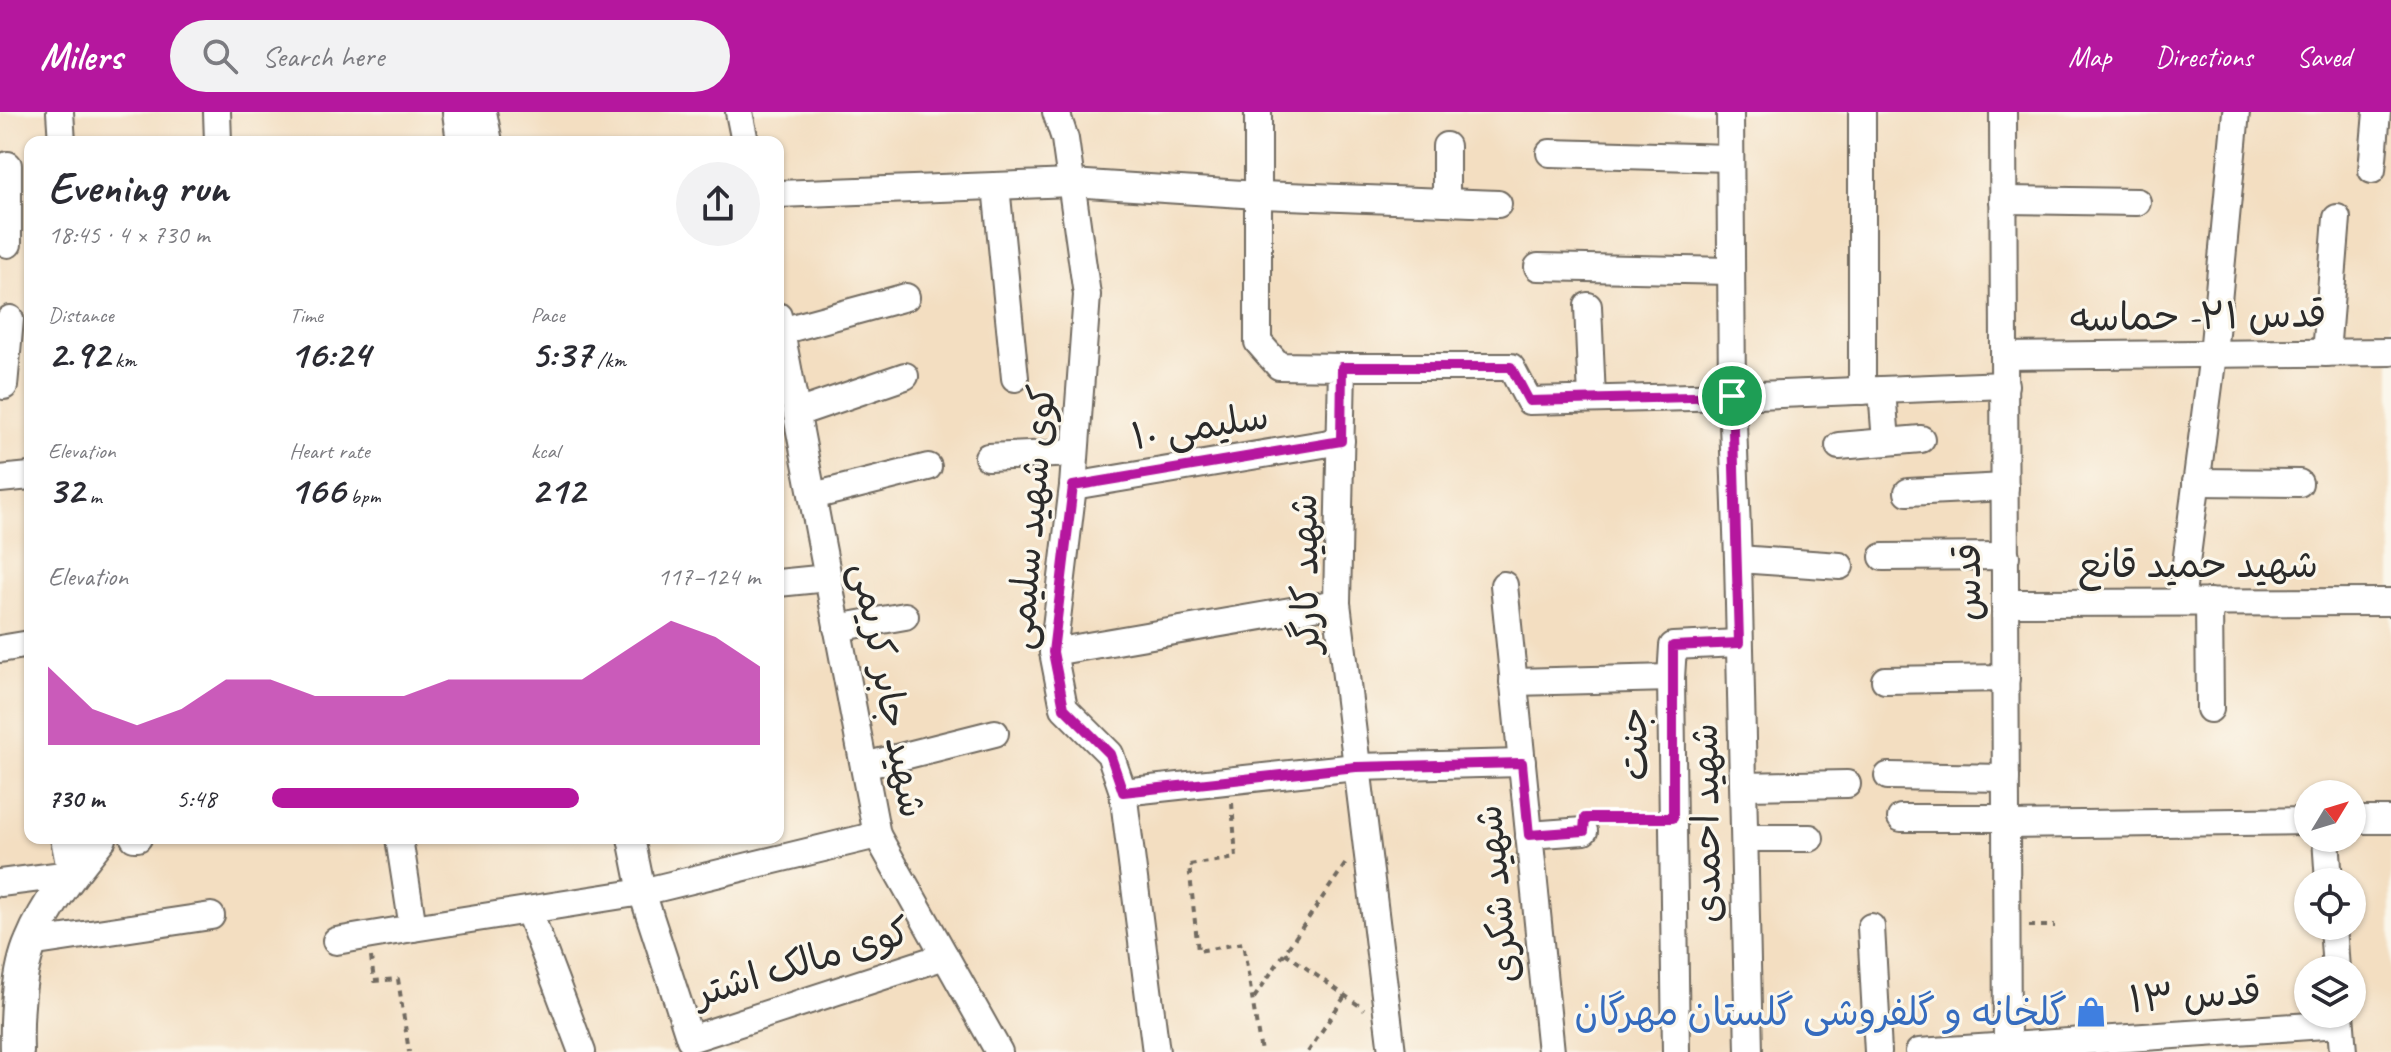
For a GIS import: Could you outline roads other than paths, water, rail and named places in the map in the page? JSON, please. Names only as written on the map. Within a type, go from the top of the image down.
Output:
[{"type":"main road","points":[[459,112],[462,136]]},
{"type":"main road","points":[[17,1052],[15,1015],[30,943],[54,899],[95,844]]},
{"type":"street","points":[[60,112],[62,136]]},
{"type":"street","points":[[217,112],[218,136]]},
{"type":"street","points":[[483,112],[488,136]]},
{"type":"street","points":[[739,112],[744,136]]},
{"type":"street","name":"کوی شهید سلیمی","points":[[1056,112],[1065,139],[1087,295],[1073,486],[1053,652],[1064,708],[1110,754],[1123,792],[1156,1052]]},
{"type":"street","points":[[1258,112],[1258,342],[1279,366],[1511,367],[1529,401],[2005,385]]},
{"type":"street","name":"شهید احمدی","points":[[1730,112],[1732,396],[1749,1052]]},
{"type":"street","points":[[1862,112],[1872,390],[1886,442]]},
{"type":"street","name":"قدس","points":[[2003,112],[2007,1049]]},
{"type":"street","points":[[2181,602],[2213,354],[2236,112]]},
{"type":"street","points":[[2372,170],[2377,112]]},
{"type":"street","points":[[1446,146],[1446,202]]},
{"type":"street","points":[[1550,153],[1730,158]]},
{"type":"street","points":[[8,244],[13,165]]},
{"type":"street","points":[[784,194],[1071,183],[1258,195],[1498,204]]},
{"type":"street","points":[[996,186],[1015,378]]},
{"type":"street","points":[[2003,200],[2137,202]]},
{"type":"street","points":[[2326,353],[2337,218]]},
{"type":"street","points":[[1538,267],[1731,271]]},
{"type":"street","points":[[784,322],[906,297]]},
{"type":"street","points":[[1588,306],[1592,399]]},
{"type":"street","points":[[10,319],[11,386]]},
{"type":"street","name":"شهید جابر کریمی","points":[[784,348],[877,835],[999,1052]]},
{"type":"street","name":"قدس ۲۱- حماسه","points":[[2005,356],[2391,352]]},
{"type":"street","name":"شهید کارگر","points":[[1342,367],[1337,603],[1390,1040]]},
{"type":"street","points":[[797,413],[905,376]]},
{"type":"street","points":[[1839,446],[1921,439]]},
{"type":"street","name":"سلیمی ۱۰","points":[[1073,486],[1341,441]]},
{"type":"street","points":[[988,457],[1075,453]]},
{"type":"street","points":[[813,496],[928,467]]},
{"type":"street","points":[[0,479],[24,477]]},
{"type":"street","points":[[2196,482],[2299,483]]},
{"type":"street","points":[[1908,492],[2005,487]]},
{"type":"street","points":[[1883,557],[2006,556]]},
{"type":"street","points":[[1738,559],[1840,566]]},
{"type":"street","points":[[784,582],[828,578]]},
{"type":"street","name":"شهید شکری","points":[[1504,585],[1551,1052]]},
{"type":"street","points":[[2209,602],[2210,709]]},
{"type":"street","name":"شهید حمید قانع","points":[[2006,603],[2391,602]]},
{"type":"street","points":[[1053,652],[1337,603]]},
{"type":"street","points":[[837,628],[905,616]]},
{"type":"street","name":"جنت","points":[[1676,1052],[1673,646],[1739,643]]},
{"type":"street","points":[[0,649],[24,645]]},
{"type":"street","points":[[1513,682],[1671,678]]},
{"type":"street","points":[[1885,680],[2006,678]]},
{"type":"street","points":[[864,766],[995,733]]},
{"type":"street","points":[[1123,792],[1356,767],[1522,763]]},
{"type":"street","points":[[1888,776],[2006,778]]},
{"type":"street","points":[[1744,786],[1847,784]]},
{"type":"street","points":[[1901,818],[2294,821]]},
{"type":"street","points":[[2366,820],[2391,820]]},
{"type":"street","points":[[1529,835],[1584,831]]},
{"type":"street","points":[[336,941],[642,892],[877,835]]},
{"type":"street","points":[[1745,838],[1810,838]]},
{"type":"street","points":[[0,883],[71,874],[65,844]]},
{"type":"street","points":[[400,844],[413,928]]},
{"type":"street","name":"کوی مالک اشتر","points":[[632,844],[642,892],[693,1045],[945,956]]},
{"type":"street","points":[[529,912],[582,1052]]},
{"type":"street","points":[[30,943],[211,916]]},
{"type":"street","points":[[1871,927],[1878,1052]]},
{"type":"street","name":"قدس ۱۳","points":[[1919,1052],[2214,1042],[2294,1027]]},
{"type":"street","points":[[2341,1028],[2343,1052]]},
{"type":"place","name":"گلخانه و گلفروشی گلستان مهرگان","points":[[2091,1012]]}]
